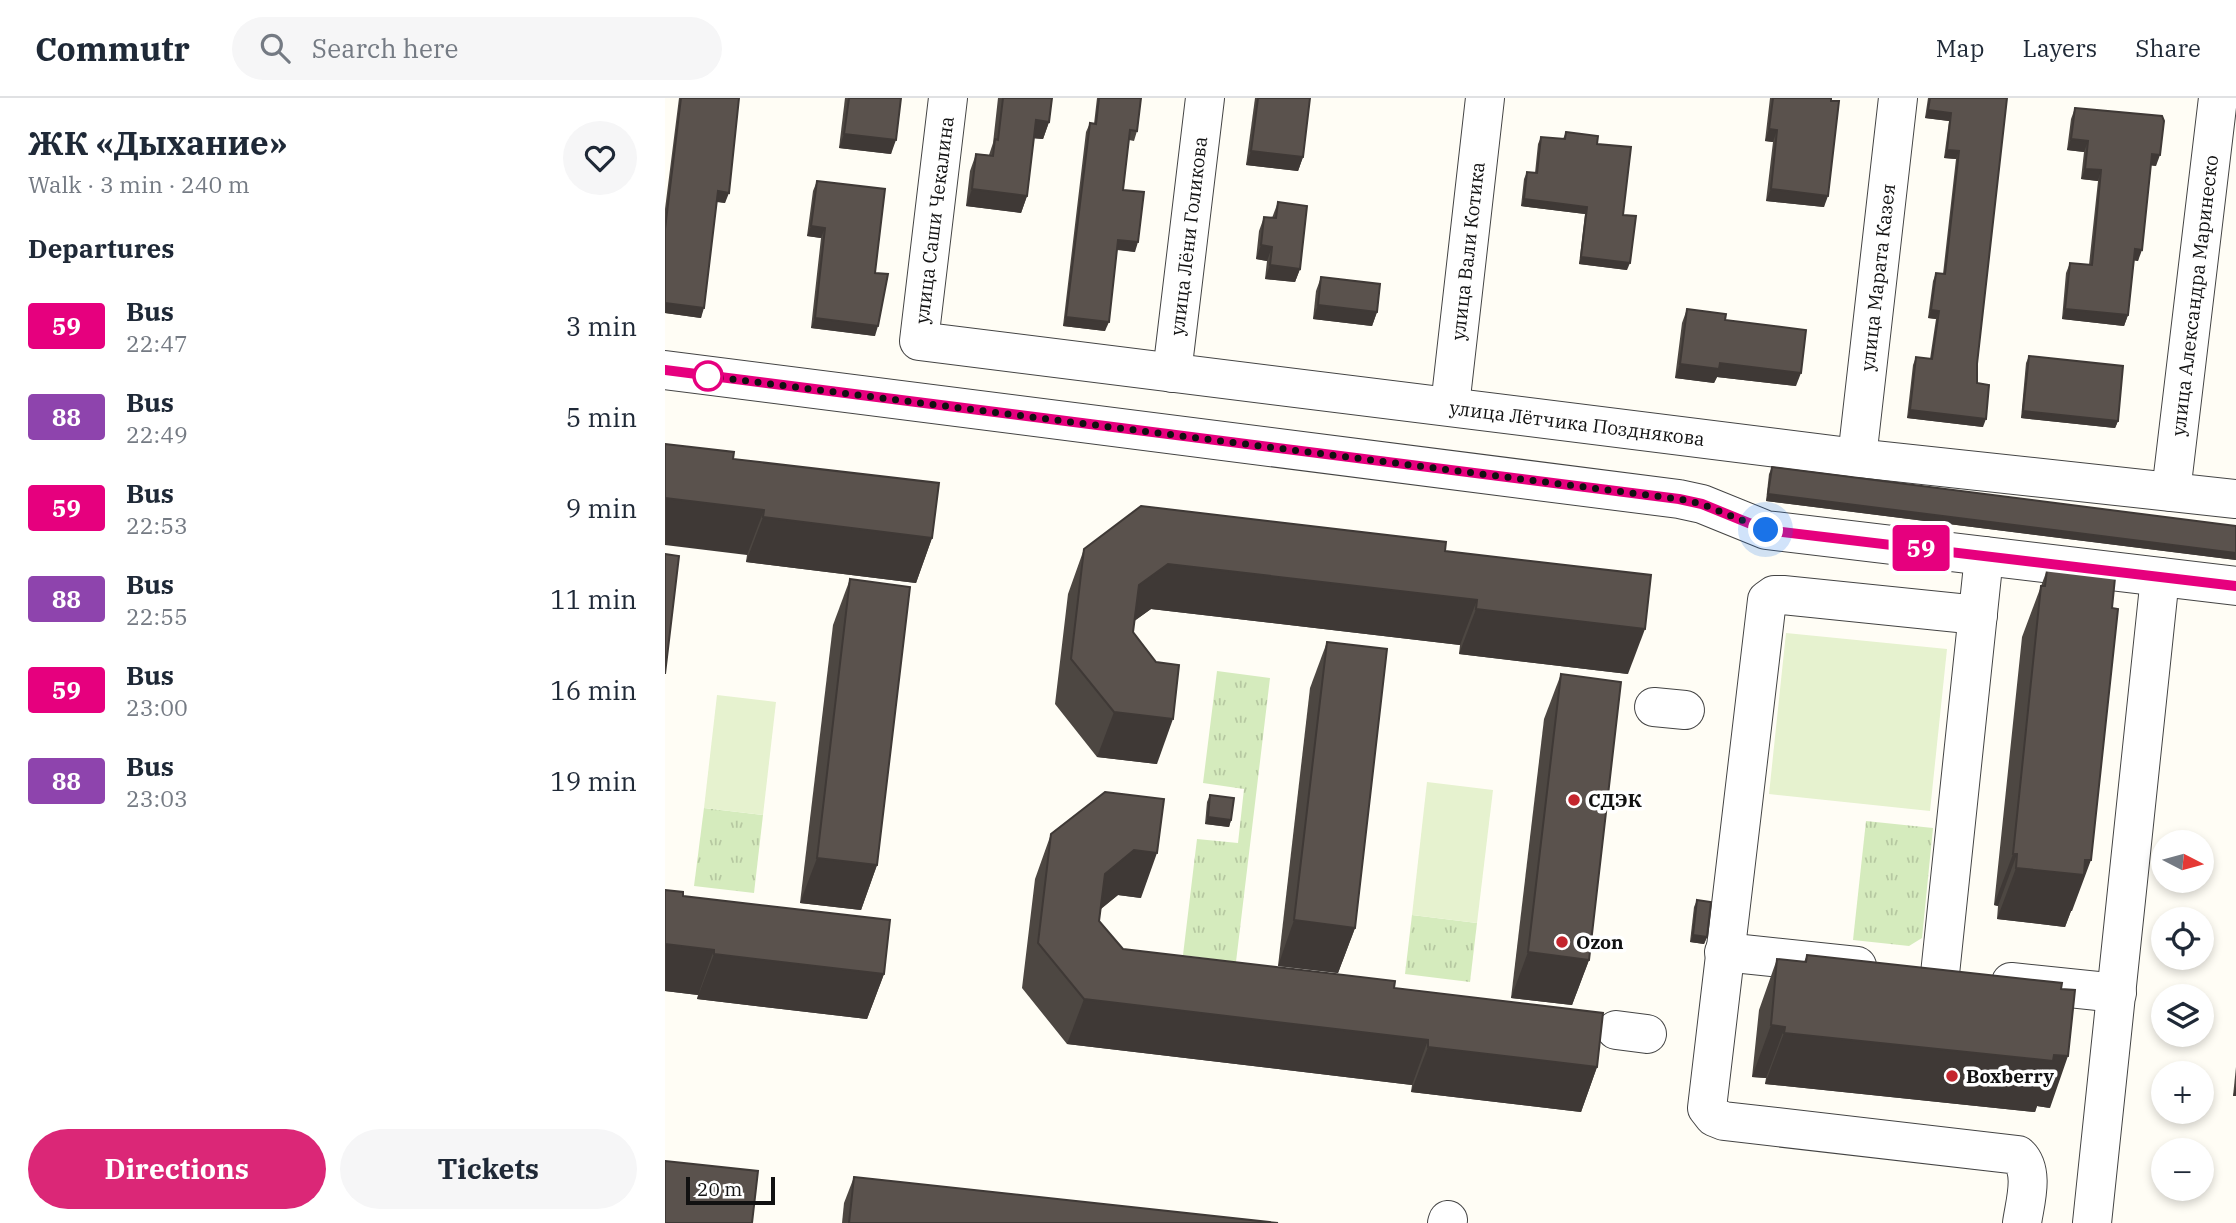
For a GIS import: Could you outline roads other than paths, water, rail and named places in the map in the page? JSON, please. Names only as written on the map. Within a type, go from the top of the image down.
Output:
[{"type":"street","name":"улица Саши Чекалина","points":[[919,341],[948,98]]},
{"type":"street","name":"улица Лёни Голикова","points":[[1172,373],[1205,98]]},
{"type":"street","name":"улица Вали Котика","points":[[1450,406],[1485,98]]},
{"type":"street","name":"улица Марата Казея","points":[[1857,458],[1898,98]]},
{"type":"street","name":"улица Александра Маринеско","points":[[2171,492],[2222,182],[2218,98]]},
{"type":"street","name":"улица Лётчика Позднякова","points":[[919,341],[1857,458],[2236,499]]},
{"type":"street","points":[[665,370],[1679,499],[1702,504],[1766,530],[2236,586]]},
{"type":"street","points":[[1940,974],[1984,556]]},
{"type":"street","points":[[2092,1223],[2160,577]]},
{"type":"street","points":[[1977,615],[1783,595],[1775,595],[1767,600],[1707,1108],[1714,1117],[1724,1121],[2018,1155],[2025,1162],[2028,1175],[2022,1223]]},
{"type":"street","points":[[1724,952],[2117,993]]},
{"type":"place","name":"СДЭК","points":[[1574,800]]},
{"type":"place","name":"Ozon","points":[[1562,942]]},
{"type":"place","name":"Boxberry","points":[[1952,1076]]}]
